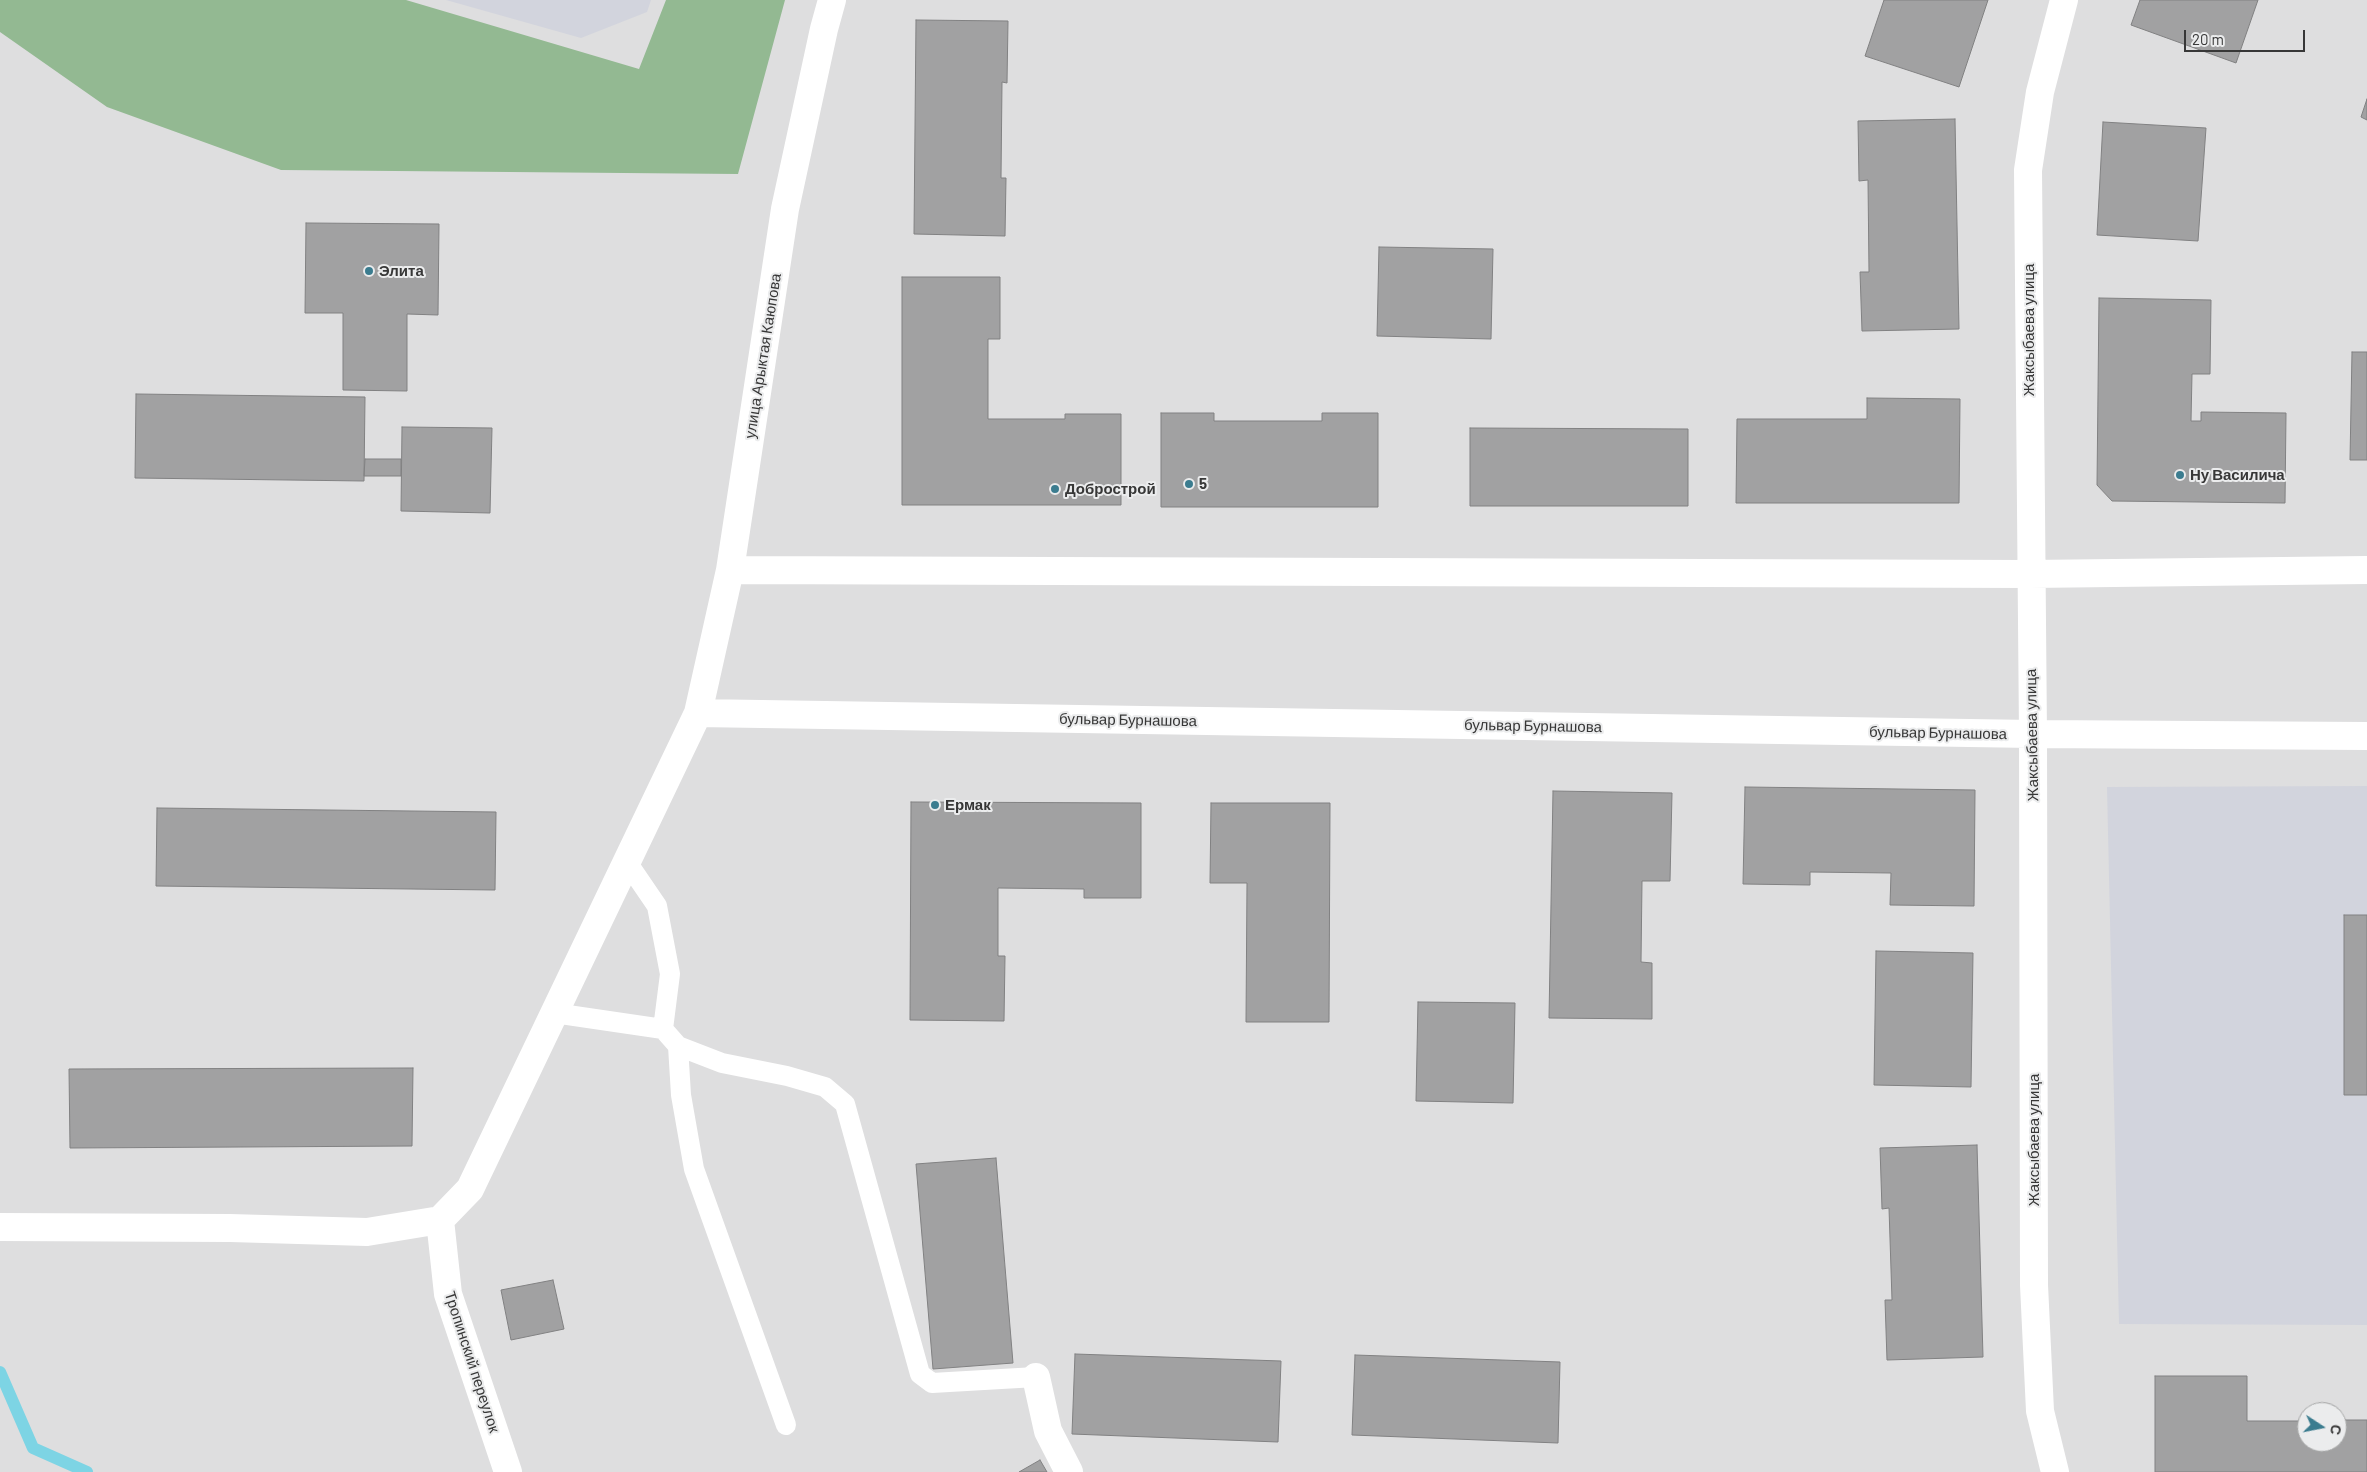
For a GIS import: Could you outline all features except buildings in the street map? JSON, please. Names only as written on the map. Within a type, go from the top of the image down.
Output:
[{"type":"street","name":"улица Арыктая Каюпова","points":[[440,1220],[470,1189],[698,713],[730,570],[786,208],[824,29],[832,0]]},
{"type":"street","name":"Жаксыбаева улица","points":[[2055,1472],[2040,1411],[2034,1285],[2033,734],[2030,574],[2028,170],[2040,92],[2064,0]]},
{"type":"street","points":[[730,570],[2030,574],[2367,570]]},
{"type":"street","name":"бульвар Бурнашова","points":[[698,713],[2033,734],[2367,736]]},
{"type":"street","points":[[0,1227],[230,1228],[367,1232],[440,1220]]},
{"type":"street","name":"Тропинский переулок","points":[[440,1220],[448,1294],[508,1472]]},
{"type":"street","points":[[1036,1377],[1048,1430],[1069,1472]]},
{"type":"lane","points":[[627,862],[657,906],[670,974],[663,1029]]},
{"type":"lane","points":[[554,1013],[663,1029],[678,1046],[722,1063],[787,1076],[825,1087],[846,1104],[920,1374],[932,1383],[1036,1377]]},
{"type":"lane","points":[[678,1046],[681,1095],[694,1168],[786,1425]]},
{"type":"shaded area","points":[[446,0],[651,0],[647,12],[581,38]]},
{"type":"shaded area","points":[[2367,786],[2367,1325],[2119,1324],[2107,787]]},
{"type":"green space","points":[[0,0],[406,0],[639,69],[666,0],[785,0],[738,174],[281,170],[107,107],[0,32]]},
{"type":"waterway","points":[[0,1372],[33,1448],[87,1472]]},
{"type":"place","name":"Элита","points":[[369,271]]},
{"type":"place","name":"Ну Василича","points":[[2180,475]]},
{"type":"place","name":"5","points":[[1189,484]]},
{"type":"place","name":"Добрострой","points":[[1055,489]]},
{"type":"place","name":"Ермак","points":[[935,805]]}]
